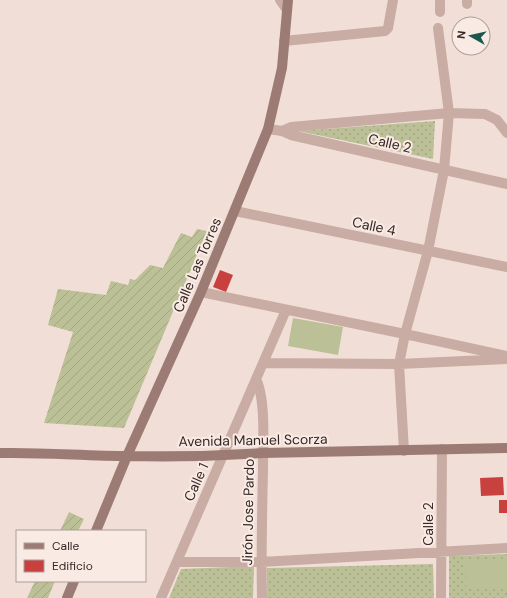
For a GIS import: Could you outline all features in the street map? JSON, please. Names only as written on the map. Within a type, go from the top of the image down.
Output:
[{"type":"street","points":[[280,0],[287,5]]},
{"type":"street","points":[[284,41],[385,31],[388,28],[393,0]]},
{"type":"street","points":[[440,0],[440,12]]},
{"type":"street","name":"Calle Las Torres","points":[[96,530],[127,456],[201,292],[268,129],[282,68],[287,5]]},
{"type":"street","points":[[404,451],[399,364],[405,334],[428,251],[444,170],[449,113],[438,28]]},
{"type":"street","points":[[282,131],[291,127],[449,113],[485,114],[497,120],[507,133]]},
{"type":"street","name":"Calle 2","points":[[268,129],[507,184]]},
{"type":"street","name":"Calle 4","points":[[235,212],[507,267]]},
{"type":"street","points":[[201,292],[507,356]]},
{"type":"street","name":"Calle 1","points":[[161,598],[286,310]]},
{"type":"street","points":[[263,363],[399,364],[507,359]]},
{"type":"street","name":"Jirón Jose Pardo","points":[[256,379],[260,386],[262,395],[262,598]]},
{"type":"street","name":"Avenida Manuel Scorza","points":[[0,453],[38,452],[127,456],[223,456],[263,453],[507,448]]},
{"type":"street","name":"Calle 2","points":[[441,598],[442,449]]},
{"type":"street","points":[[177,562],[262,562],[507,548]]},
{"type":"street","points":[[67,598],[74,582]]},
{"type":"green space","points":[[435,121],[433,159],[298,131]]},
{"type":"green space","points":[[197,229],[207,231],[124,428],[44,423],[73,332],[48,325],[58,289],[106,295],[111,281],[128,285],[130,279],[135,280],[150,265],[163,268],[181,233],[192,237]]},
{"type":"green space","points":[[293,318],[343,327],[338,355],[288,346]]},
{"type":"green space","points":[[69,512],[84,519],[78,530],[60,530]]},
{"type":"green space","points":[[507,554],[507,598],[449,598],[449,556]]},
{"type":"green space","points":[[507,559],[507,587],[466,588],[465,560]]},
{"type":"green space","points":[[433,564],[434,598],[267,598],[267,568]]},
{"type":"green space","points":[[254,566],[253,598],[169,598],[181,569]]},
{"type":"green space","points":[[35,582],[55,582],[48,598],[27,598]]},
{"type":"building","points":[[220,270],[233,275],[226,292],[213,287]]},
{"type":"building","points":[[503,477],[504,495],[481,496],[480,478]]},
{"type":"building","points":[[499,500],[507,500],[507,513],[499,513]]}]
